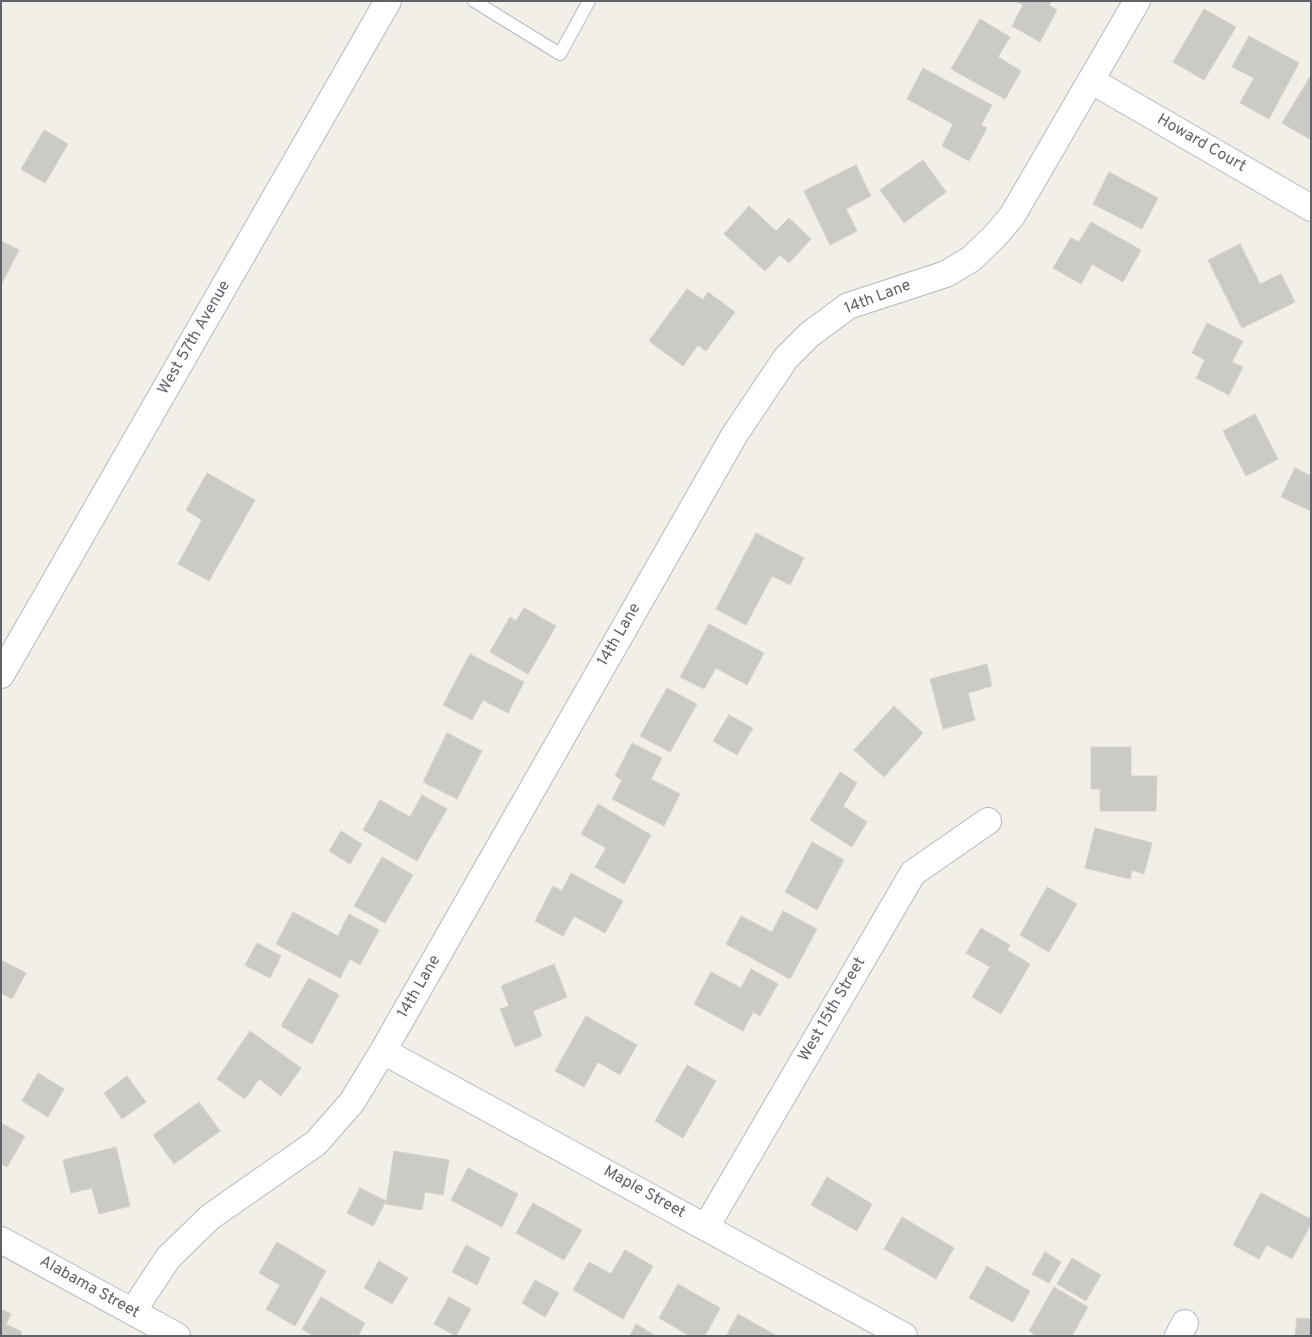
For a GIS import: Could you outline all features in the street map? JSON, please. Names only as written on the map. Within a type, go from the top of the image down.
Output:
[{"type":"street","name":"West 57th Avenue","points":[[1,674],[388,1]]},
{"type":"street","name":"14th Lane","points":[[133,1311],[168,1258],[210,1217],[316,1144],[352,1102],[383,1051],[735,434],[782,364],[809,335],[848,306],[946,274],[971,259],[994,238],[1012,216],[1137,1]]},
{"type":"street","name":"Howard Court","points":[[1092,81],[1311,208]]},
{"type":"street","name":"West 15th Street","points":[[706,1227],[913,873],[988,821]]},
{"type":"street","name":"Maple Street","points":[[383,1051],[904,1336]]},
{"type":"street","name":"Alabama Street","points":[[1,1240],[177,1336]]},
{"type":"lane","points":[[474,1],[560,54],[589,1]]},
{"type":"building","points":[[1015,1],[1052,1],[1049,5],[1057,10],[1040,42],[1012,26],[1023,5]]},
{"type":"building","points":[[1204,9],[1236,27],[1204,80],[1173,62]]},
{"type":"building","points":[[980,19],[1010,37],[998,57],[1021,71],[1005,99],[951,69]]},
{"type":"building","points":[[1249,36],[1299,63],[1269,119],[1240,103],[1254,78],[1232,67]]},
{"type":"building","points":[[923,68],[992,105],[981,125],[987,128],[969,161],[942,146],[953,124],[907,99]]},
{"type":"building","points":[[1311,75],[1311,140],[1282,123]]},
{"type":"building","points":[[44,130],[68,144],[45,183],[21,169]]},
{"type":"building","points":[[923,160],[946,192],[904,223],[880,190]]},
{"type":"building","points":[[856,165],[871,196],[846,209],[857,231],[830,245],[804,191]]},
{"type":"building","points":[[1109,172],[1158,198],[1142,229],[1093,204]]},
{"type":"building","points":[[749,206],[776,231],[789,218],[811,239],[789,263],[780,255],[765,271],[724,234]]},
{"type":"building","points":[[1091,222],[1141,250],[1123,282],[1092,264],[1081,284],[1053,268],[1071,238],[1079,242]]},
{"type":"building","points":[[1,241],[19,250],[1,285]]},
{"type":"building","points":[[1240,244],[1260,284],[1281,274],[1295,302],[1242,328],[1208,260]]},
{"type":"building","points":[[687,289],[703,300],[708,292],[735,312],[706,351],[698,345],[683,366],[649,341]]},
{"type":"building","points":[[1207,323],[1243,341],[1232,362],[1243,367],[1229,395],[1196,378],[1205,360],[1192,353]]},
{"type":"building","points":[[1255,414],[1278,459],[1246,476],[1223,431]]},
{"type":"building","points":[[1295,468],[1311,476],[1311,511],[1281,497]]},
{"type":"building","points":[[207,473],[255,500],[209,581],[178,564],[202,520],[186,510]]},
{"type":"building","points":[[756,533],[804,558],[790,585],[772,576],[746,625],[716,609]]},
{"type":"building","points":[[524,608],[556,626],[528,674],[490,652],[510,617],[516,621]]},
{"type":"building","points":[[709,624],[764,653],[747,685],[716,668],[704,689],[680,677]]},
{"type":"building","points":[[470,654],[524,682],[508,713],[483,700],[472,720],[443,705]]},
{"type":"building","points":[[987,664],[992,686],[968,693],[975,720],[943,729],[930,679]]},
{"type":"building","points":[[667,688],[697,704],[670,752],[640,736]]},
{"type":"building","points":[[894,706],[923,733],[884,777],[854,750]]},
{"type":"building","points":[[729,715],[753,728],[737,755],[713,741]]},
{"type":"building","points":[[447,733],[482,751],[457,799],[423,782]]},
{"type":"building","points":[[632,743],[662,758],[651,779],[680,794],[664,826],[612,799],[622,780],[615,776]]},
{"type":"building","points":[[1091,747],[1131,747],[1131,776],[1157,776],[1156,811],[1100,811],[1100,789],[1091,789]]},
{"type":"building","points":[[840,772],[857,783],[843,806],[867,822],[852,847],[810,820]]},
{"type":"building","points":[[422,795],[447,809],[417,861],[363,830],[380,800],[410,817]]},
{"type":"building","points":[[598,804],[651,835],[624,884],[595,867],[606,848],[581,834]]},
{"type":"building","points":[[1095,828],[1152,843],[1144,874],[1132,870],[1130,879],[1085,868]]},
{"type":"building","points":[[341,831],[362,844],[350,864],[329,851]]},
{"type":"building","points":[[812,842],[844,860],[817,910],[785,892]]},
{"type":"building","points":[[382,857],[413,875],[385,923],[354,906]]},
{"type":"building","points":[[571,873],[623,901],[605,933],[574,916],[563,936],[535,921],[553,886],[562,891]]},
{"type":"building","points":[[1047,887],[1077,904],[1049,952],[1020,935]]},
{"type":"building","points":[[783,911],[817,929],[790,979],[726,944],[741,916],[772,932]]},
{"type":"building","points":[[293,912],[338,936],[349,914],[379,930],[360,965],[350,959],[340,978],[276,944]]},
{"type":"building","points":[[981,928],[1010,945],[1007,950],[1030,964],[1001,1014],[972,997],[990,967],[966,953]]},
{"type":"building","points":[[257,943],[281,956],[270,978],[245,965]]},
{"type":"building","points":[[1,960],[26,973],[12,999],[1,993]]},
{"type":"building","points":[[554,964],[567,997],[533,1011],[542,1036],[515,1047],[500,1009],[509,1006],[501,986]]},
{"type":"building","points":[[751,969],[778,984],[760,1016],[753,1012],[743,1031],[694,1004],[711,972],[741,988]]},
{"type":"building","points":[[309,978],[339,995],[312,1044],[281,1026]]},
{"type":"building","points":[[586,1016],[637,1045],[620,1075],[598,1062],[584,1087],[555,1071]]},
{"type":"building","points":[[250,1031],[301,1068],[281,1096],[259,1079],[245,1099],[217,1079]]},
{"type":"building","points":[[687,1065],[716,1081],[683,1138],[655,1121]]},
{"type":"building","points":[[38,1073],[64,1089],[48,1117],[22,1101]]},
{"type":"building","points":[[127,1076],[146,1102],[122,1119],[104,1093]]},
{"type":"building","points":[[199,1102],[220,1131],[174,1164],[153,1135]]},
{"type":"building","points":[[1,1123],[25,1136],[7,1167],[1,1164]]},
{"type":"building","points":[[116,1147],[130,1206],[99,1214],[92,1188],[71,1193],[63,1160]]},
{"type":"building","points":[[394,1151],[449,1160],[443,1195],[425,1192],[422,1210],[386,1204]]},
{"type":"building","points":[[468,1168],[518,1194],[502,1227],[451,1200]]},
{"type":"building","points":[[827,1177],[872,1204],[857,1231],[811,1205]]},
{"type":"building","points":[[360,1188],[386,1201],[373,1226],[347,1213]]},
{"type":"building","points":[[1261,1193],[1311,1219],[1311,1224],[1292,1259],[1267,1245],[1259,1259],[1233,1245]]},
{"type":"building","points":[[533,1203],[582,1230],[564,1260],[516,1233]]},
{"type":"building","points":[[902,1217],[954,1248],[936,1279],[884,1249]]},
{"type":"building","points":[[277,1242],[326,1271],[295,1326],[266,1309],[280,1285],[259,1273]]},
{"type":"building","points":[[466,1245],[490,1258],[477,1285],[452,1272]]},
{"type":"building","points":[[625,1250],[653,1266],[623,1319],[573,1290],[589,1262],[611,1274]]},
{"type":"building","points":[[1045,1252],[1061,1262],[1049,1283],[1032,1274]]},
{"type":"building","points":[[1072,1258],[1101,1275],[1086,1301],[1057,1284]]},
{"type":"building","points":[[379,1261],[408,1278],[392,1304],[364,1288]]},
{"type":"building","points":[[987,1266],[1030,1291],[1013,1322],[969,1298]]},
{"type":"building","points":[[535,1280],[559,1293],[545,1317],[522,1303]]},
{"type":"building","points":[[678,1284],[720,1308],[705,1336],[690,1336],[659,1318]]},
{"type":"building","points":[[1054,1287],[1088,1307],[1072,1336],[1037,1336],[1029,1331]]},
{"type":"building","points":[[321,1297],[365,1323],[358,1336],[314,1336],[302,1329]]},
{"type":"building","points":[[449,1297],[471,1309],[456,1336],[434,1324]]},
{"type":"building","points":[[1,1309],[11,1314],[6,1324],[22,1332],[21,1336],[1,1336]]},
{"type":"building","points":[[738,1314],[777,1336],[726,1336]]},
{"type":"building","points":[[1297,1318],[1311,1319],[1311,1336],[1295,1336]]},
{"type":"building","points":[[636,1324],[656,1336],[630,1336]]}]
